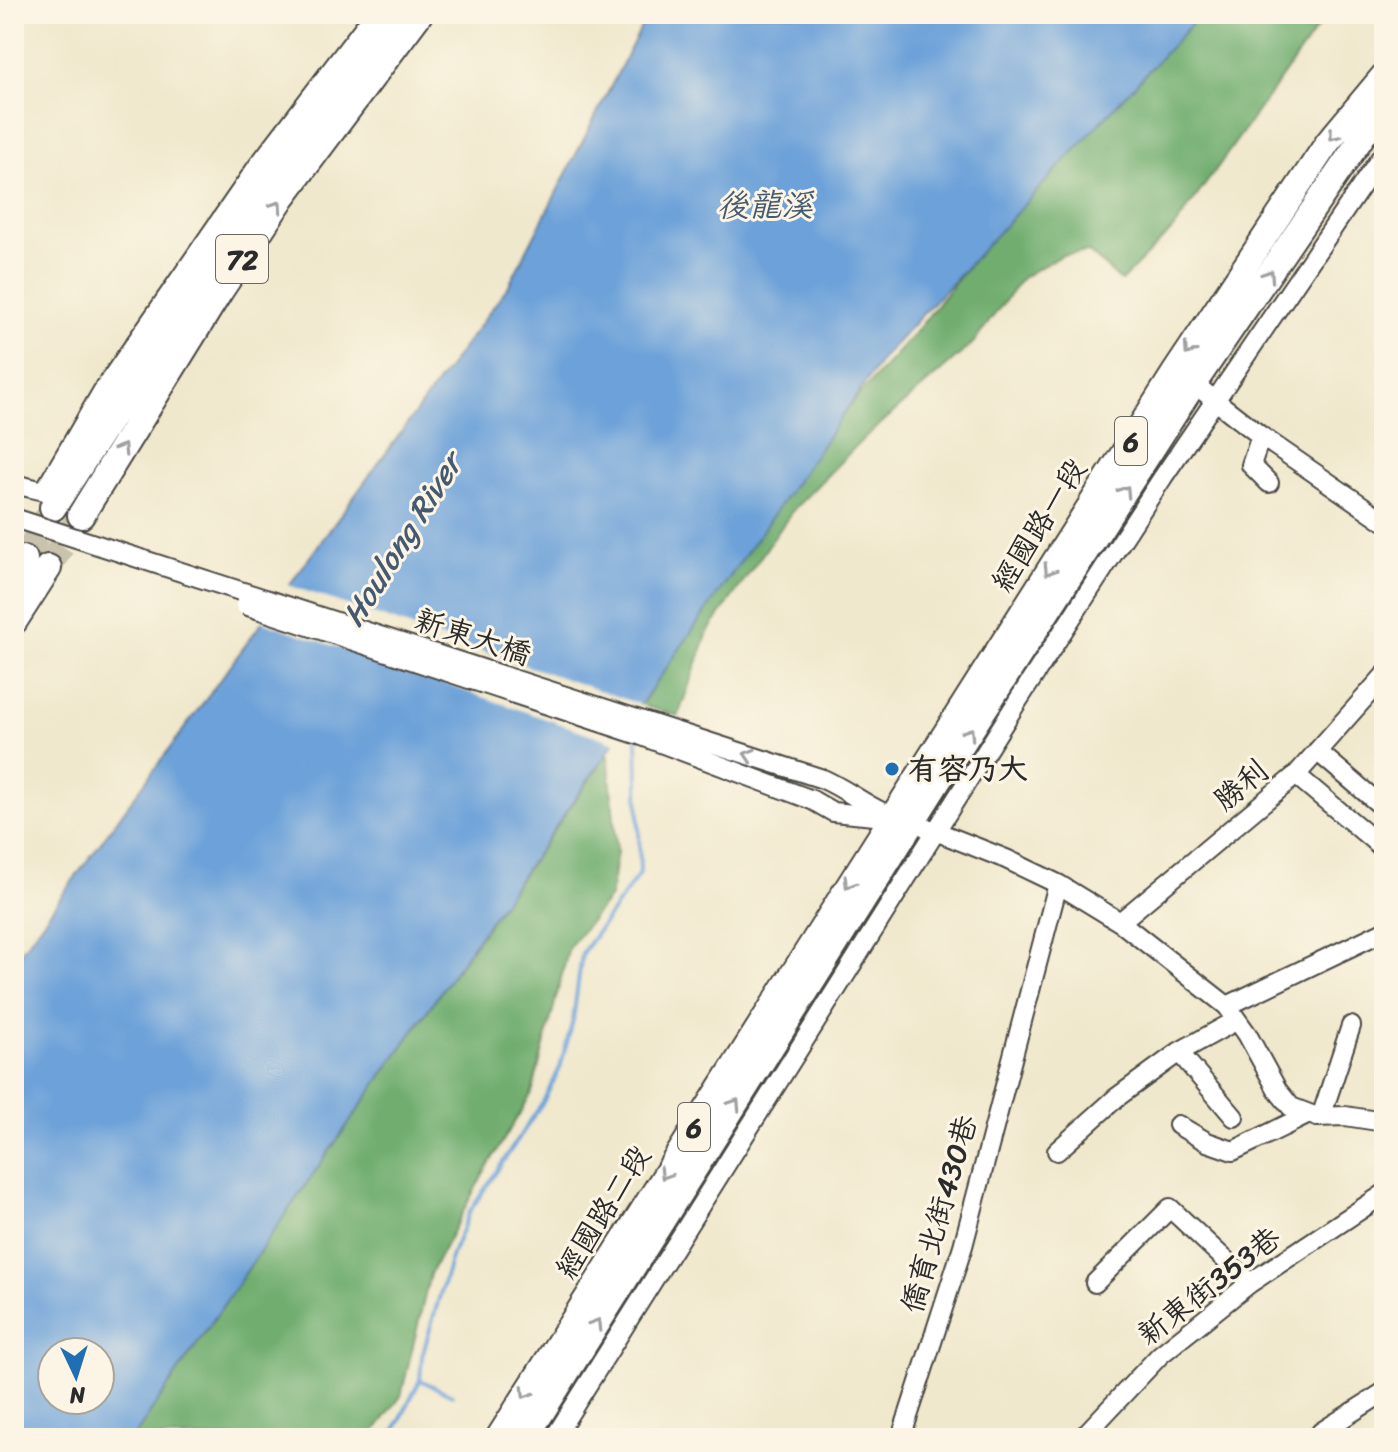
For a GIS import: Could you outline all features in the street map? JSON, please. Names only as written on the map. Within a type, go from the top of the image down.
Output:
[{"type":"highway","name":"72","points":[[53,507],[200,279],[393,14]]},
{"type":"highway","name":"72","points":[[81,515],[219,292],[282,197],[419,14]]},
{"type":"highway","points":[[14,621],[29,568]]},
{"type":"main road","name":"經國路一段","points":[[913,824],[1191,347],[1328,142],[1384,75]]},
{"type":"main road","name":"經國路一段","points":[[913,824],[1194,384],[1365,133],[1384,111]]},
{"type":"main road","name":"經國路二段","points":[[531,1436],[913,824]]},
{"type":"main road","name":"經國路二段","points":[[498,1438],[913,824]]},
{"type":"street","points":[[14,484],[44,491],[103,390],[239,193],[374,14]]},
{"type":"street","points":[[554,1438],[913,824],[1027,686],[1216,399],[1384,153]]},
{"type":"street","points":[[1194,384],[1261,436],[1384,521]]},
{"type":"street","points":[[1261,436],[1251,465],[1269,483]]},
{"type":"street","name":"新東大橋","points":[[14,518],[823,779],[913,824]]},
{"type":"street","name":"新東大橋","points":[[14,530],[642,736],[812,800],[833,812],[913,824]]},
{"type":"street","name":"勝利","points":[[1120,922],[1296,775],[1384,677]]},
{"type":"street","points":[[1317,751],[1384,808]]},
{"type":"street","points":[[1296,775],[1384,849]]},
{"type":"street","points":[[913,824],[1006,859],[1058,884],[1120,922],[1232,1013],[1262,1058],[1278,1091],[1291,1107],[1314,1116],[1345,1116],[1384,1122]]},
{"type":"street","name":"僑育北街430巷","points":[[901,1438],[963,1246],[1058,884]]},
{"type":"street","points":[[1057,1151],[1116,1098],[1232,1013],[1384,931]]},
{"type":"street","points":[[1178,1125],[1207,1142],[1233,1151],[1314,1116],[1351,1026]]},
{"type":"street","points":[[1179,1052],[1234,1117]]},
{"type":"street","name":"新東街353巷","points":[[1082,1438],[1160,1355],[1250,1283],[1384,1194]]},
{"type":"street","points":[[1095,1283],[1170,1208],[1250,1283]]},
{"type":"street","points":[[1333,1431],[1384,1392]]},
{"type":"green space","points":[[1149,14],[1327,14],[1174,228],[1121,281],[1089,252],[1062,255],[1023,277],[973,343],[862,440],[794,509],[708,632],[678,716],[641,705],[813,446],[914,334],[1106,91]]},
{"type":"green space","points":[[608,753],[617,852],[610,897],[569,947],[532,1093],[483,1174],[430,1274],[401,1396],[370,1438],[133,1438],[284,1216]]},
{"type":"water","name":"後龍溪","points":[[648,14],[1201,14],[884,356],[284,1216],[133,1438],[14,1438],[14,961],[509,285]]},
{"type":"pier","points":[[285,584],[645,706],[619,744],[258,620]]},
{"type":"waterway","points":[[391,1438],[420,1380],[422,1356],[452,1254],[470,1211],[543,1102],[560,1068],[573,1020],[582,953],[640,873],[637,739]]},
{"type":"waterway","points":[[420,1380],[452,1395]]},
{"type":"tunnel","points":[[24,559],[53,507]]},
{"type":"tunnel","points":[[48,568],[81,515]]},
{"type":"place","name":"有容乃大","points":[[892,769]]},
{"type":"water label","name":"Houlong River","points":[[402,540]]}]
